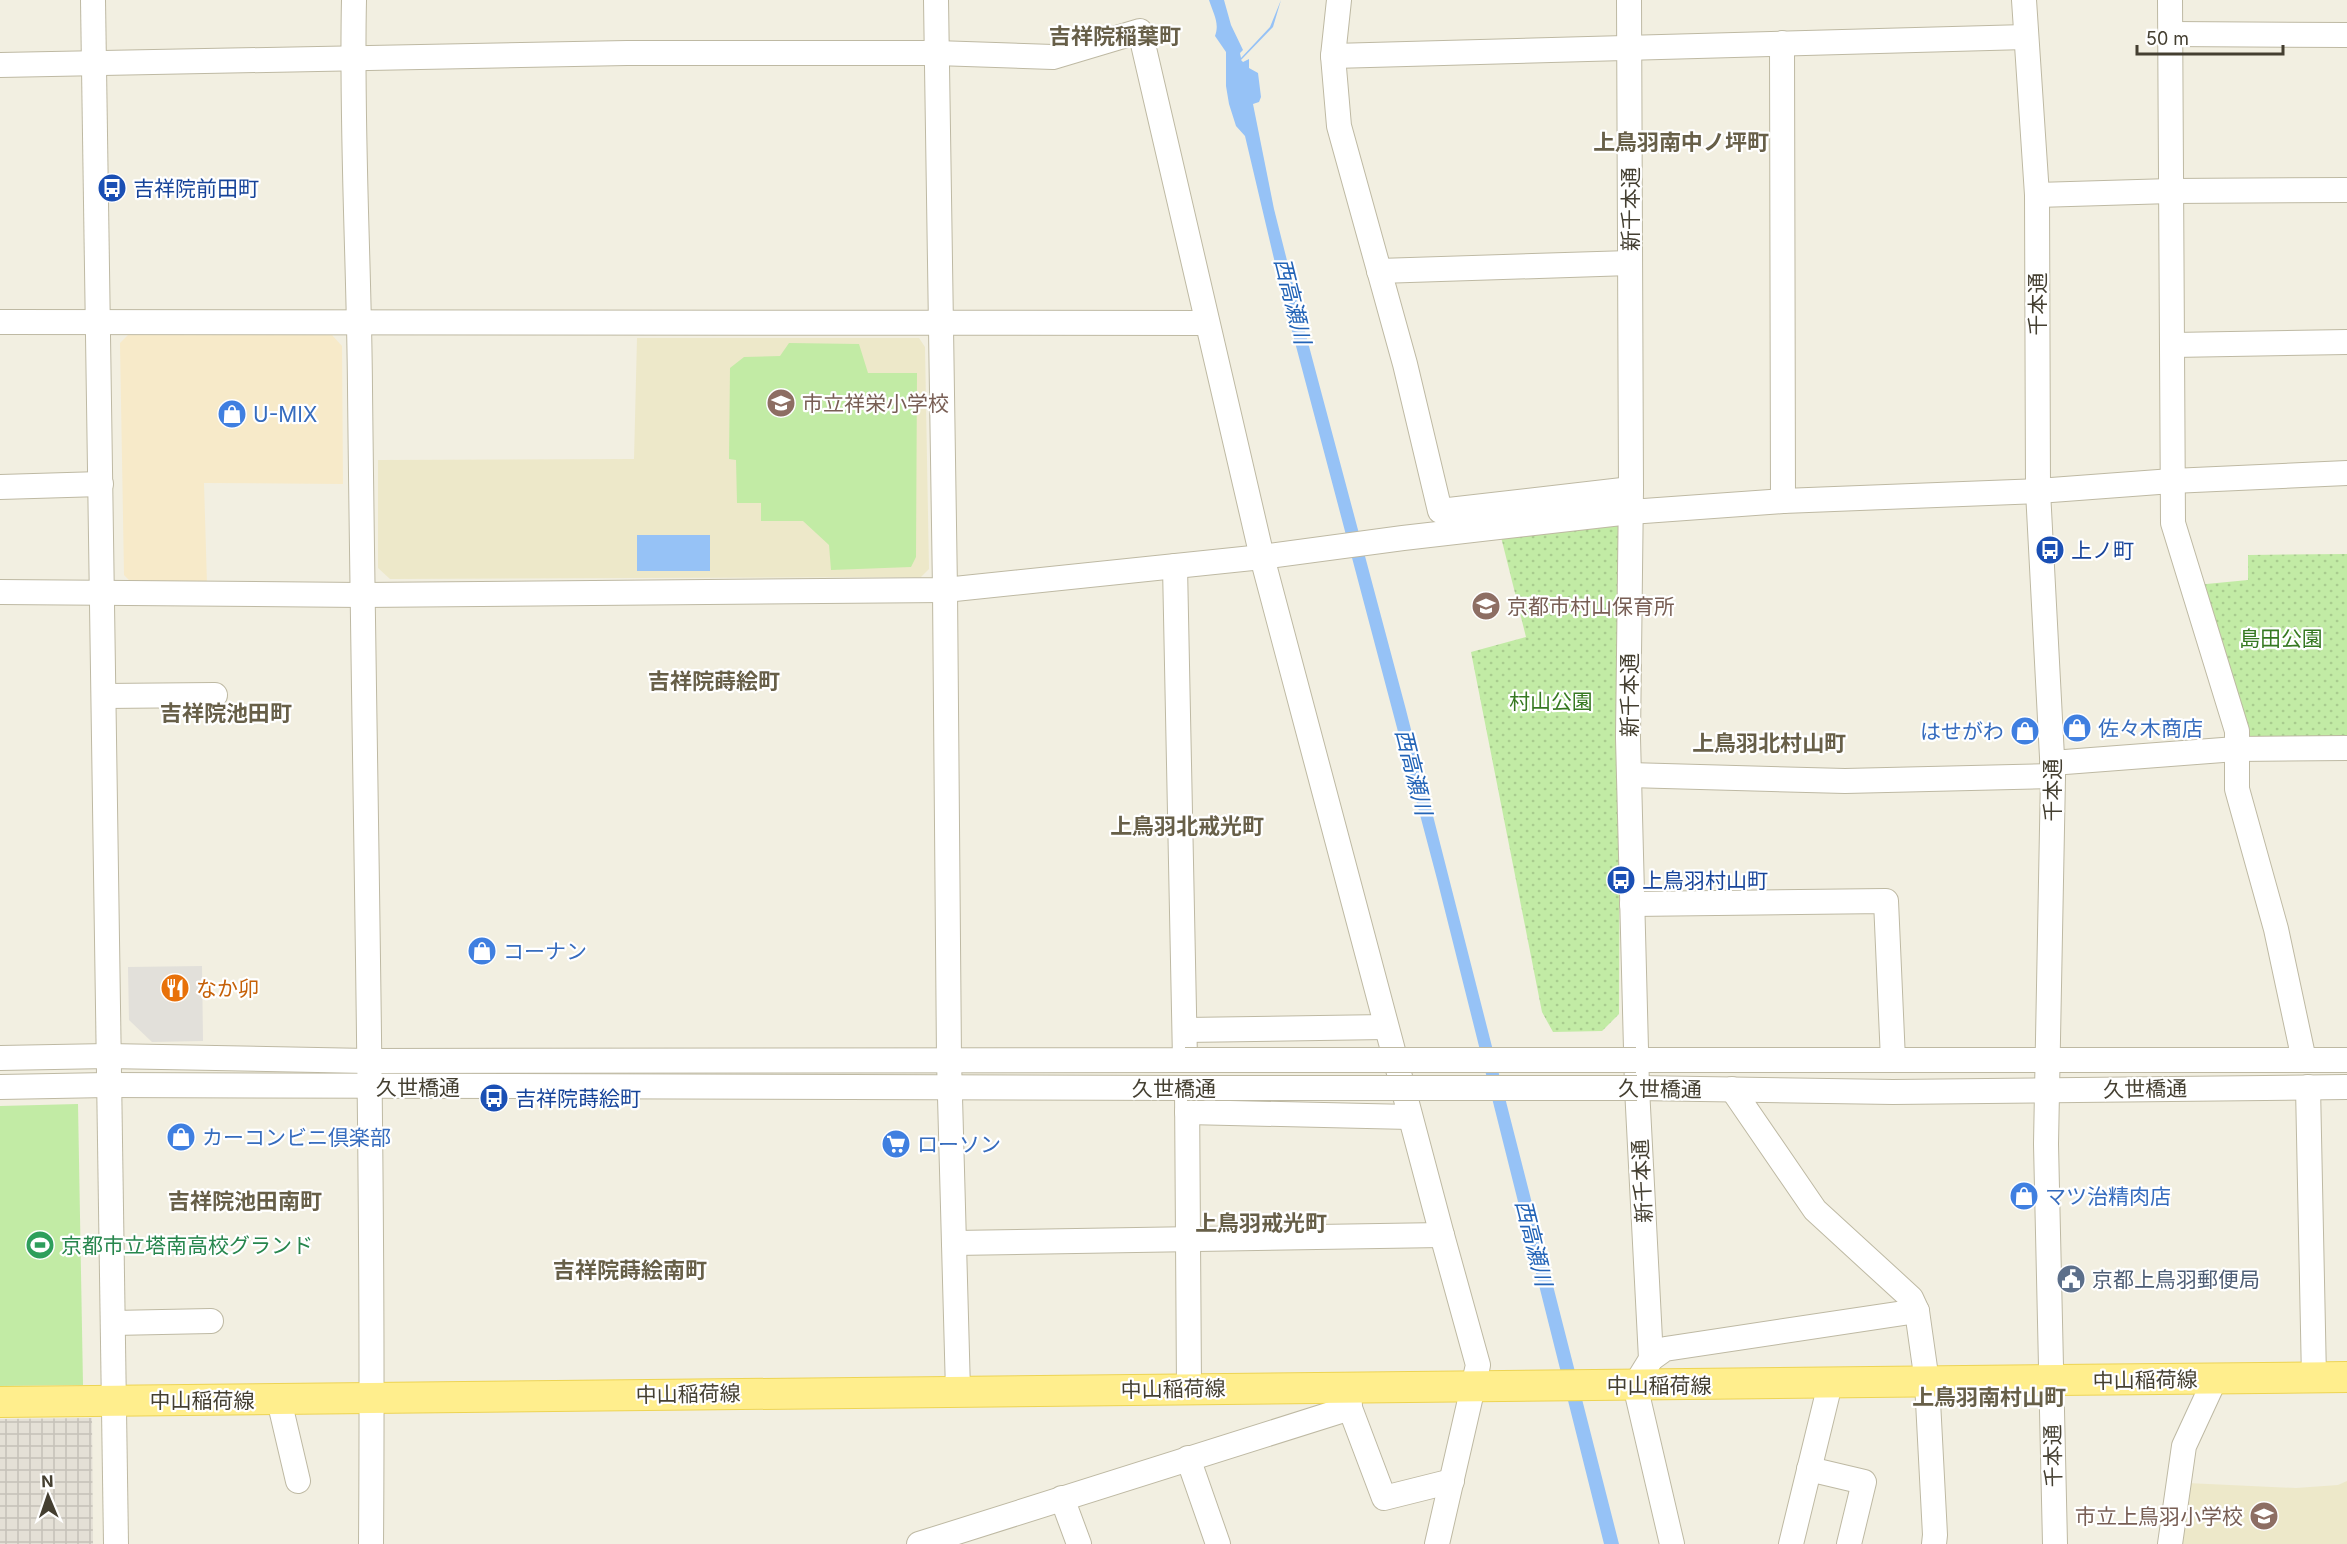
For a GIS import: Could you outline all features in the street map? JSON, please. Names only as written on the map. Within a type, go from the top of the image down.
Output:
[{"type":"main road","name":"中山稲荷線","points":[[0,1402],[1189,1388],[1349,1397],[1475,1386],[2347,1377]]},
{"type":"street","points":[[93,0],[103,592],[107,1085],[116,1544]]},
{"type":"street","points":[[354,0],[352,58],[359,322],[373,1398],[372,1544]]},
{"type":"street","points":[[936,0],[949,1060],[958,1391]]},
{"type":"street","points":[[1339,0],[1333,56],[1339,126],[1405,364],[1440,511],[1631,500],[1784,501],[2038,491],[2172,481],[2347,473]]},
{"type":"street","name":"新千本通","points":[[1629,0],[1631,500],[1629,776],[1637,1088],[1652,1359]]},
{"type":"street","name":"千本通","points":[[2024,0],[2037,195],[2038,491],[2053,770],[2046,1090],[2055,1544]]},
{"type":"street","points":[[2170,0],[2173,523],[2237,731],[2237,789],[2276,929],[2304,1060]]},
{"type":"street","points":[[0,65],[627,53],[936,53],[1053,57],[1140,31],[1262,557],[1478,1365],[1437,1544]]},
{"type":"street","points":[[2171,34],[2347,35]]},
{"type":"street","points":[[1333,56],[2026,38]]},
{"type":"street","points":[[1782,43],[1784,501]]},
{"type":"street","points":[[2037,195],[2171,191],[2347,190]]},
{"type":"street","points":[[1379,271],[1630,263]]},
{"type":"street","points":[[0,322],[1207,323]]},
{"type":"street","points":[[2173,345],[2347,342]]},
{"type":"street","points":[[0,487],[101,484]]},
{"type":"street","points":[[0,592],[362,595],[945,590],[1262,557],[1403,538],[1631,500]]},
{"type":"street","points":[[1175,566],[1185,1060]]},
{"type":"street","points":[[104,696],[215,695]]},
{"type":"street","points":[[1629,776],[1845,781],[2053,770],[2236,749],[2347,748]]},
{"type":"street","points":[[1632,904],[1886,901],[1893,1060]]},
{"type":"street","points":[[1185,1030],[1386,1027]]},
{"type":"street","name":"久世橋通","points":[[0,1058],[108,1056],[368,1061],[2347,1060]]},
{"type":"street","name":"久世橋通","points":[[0,1087],[107,1085],[950,1089],[1187,1100],[1637,1088],[1893,1092],[2347,1087]]},
{"type":"street","points":[[2308,1088],[2313,1378]]},
{"type":"street","points":[[1732,1089],[1815,1210],[1911,1298],[1917,1311],[1927,1382],[1934,1544]]},
{"type":"street","points":[[1189,1388],[1187,1100],[1410,1117]]},
{"type":"street","points":[[954,1243],[1442,1235]]},
{"type":"street","points":[[1672,1544],[1628,1385],[1652,1359],[1665,1349],[1917,1311]]},
{"type":"street","points":[[113,1323],[211,1321]]},
{"type":"street","points":[[2170,1544],[2184,1446],[2215,1379]]},
{"type":"street","points":[[1791,1544],[1830,1384]]},
{"type":"street","points":[[920,1544],[1188,1458],[1349,1397],[1384,1498],[1452,1481]]},
{"type":"street","points":[[279,1400],[298,1481]]},
{"type":"street","points":[[1188,1458],[1218,1544]]},
{"type":"street","points":[[1809,1469],[1864,1482],[1849,1544]]},
{"type":"street","points":[[1062,1498],[1079,1544]]},
{"type":"shaded area","name":"U-MIX","points":[[128,335],[332,335],[342,346],[343,484],[204,483],[207,584],[133,584],[124,575],[120,343]]},
{"type":"shaded area","name":"市立祥栄小学校","points":[[637,338],[919,338],[925,347],[929,569],[921,577],[390,579],[378,568],[378,460],[634,459]]},
{"type":"shaded area","points":[[202,966],[203,1041],[152,1042],[129,1020],[128,967]]},
{"type":"shaded area","points":[[92,1418],[93,1544],[0,1544],[0,1419]]},
{"type":"shaded area","name":"市立上鳥羽小学校","points":[[2347,1481],[2347,1544],[2177,1544],[2187,1483],[2296,1488],[2338,1485]]},
{"type":"green space","points":[[789,343],[859,344],[868,373],[917,373],[916,557],[911,567],[831,570],[829,545],[803,521],[761,521],[761,503],[737,503],[736,460],[729,459],[730,368],[744,357],[780,356]]},
{"type":"green space","name":"村山公園","points":[[1621,518],[1619,1014],[1602,1031],[1553,1032],[1542,1012],[1471,652],[1526,637],[1500,533]]},
{"type":"green space","name":"島田公園","points":[[2347,554],[2347,745],[2255,744],[2242,731],[2196,585],[2248,580],[2248,555]]},
{"type":"green space","name":"京都市立塔南高校グランド","points":[[78,1104],[83,1385],[0,1386],[0,1106]]},
{"type":"water","name":"西高瀬川","points":[[1209,0],[1224,0],[1231,25],[1243,50],[1240,53],[1241,58],[1270,27],[1281,0],[1273,27],[1241,60],[1243,62],[1249,59],[1249,68],[1258,73],[1261,97],[1259,102],[1253,104],[1274,209],[1405,706],[1619,1544],[1604,1544],[1437,879],[1283,297],[1245,136],[1236,126],[1229,104],[1226,86],[1226,52],[1215,36],[1216,22]]},
{"type":"water","points":[[637,535],[710,535],[710,571],[637,571]]},
{"type":"place","name":"吉祥院前田町","points":[[112,188]]},
{"type":"place","name":"市立祥栄小学校","points":[[781,403]]},
{"type":"place","name":"U-MIX","points":[[232,414]]},
{"type":"place","name":"上ノ町","points":[[2050,550]]},
{"type":"place","name":"京都市村山保育所","points":[[1486,606]]},
{"type":"place","name":"佐々木商店","points":[[2077,728]]},
{"type":"place","name":"はせがわ","points":[[2025,731]]},
{"type":"place","name":"上鳥羽村山町","points":[[1621,880]]},
{"type":"place","name":"コーナン","points":[[482,951]]},
{"type":"place","name":"なか卯","points":[[175,988]]},
{"type":"place","name":"吉祥院蒔絵町","points":[[494,1098]]},
{"type":"place","name":"カーコンビニ倶楽部","points":[[181,1137]]},
{"type":"place","name":"ローソン","points":[[896,1144]]},
{"type":"place","name":"マツ治精肉店","points":[[2024,1196]]},
{"type":"place","name":"京都市立塔南高校グランド","points":[[40,1245]]},
{"type":"place","name":"京都上鳥羽郵便局","points":[[2071,1279]]},
{"type":"place","name":"市立上鳥羽小学校","points":[[2264,1516]]},
{"type":"district","name":"吉祥院稲葉町","points":[[1115,36]]},
{"type":"district","name":"上鳥羽南中ノ坪町","points":[[1681,142]]},
{"type":"district","name":"吉祥院蒔絵町","points":[[714,681]]},
{"type":"district","name":"吉祥院池田町","points":[[226,713]]},
{"type":"district","name":"上鳥羽北村山町","points":[[1769,743]]},
{"type":"district","name":"上鳥羽北戒光町","points":[[1187,826]]},
{"type":"district","name":"吉祥院池田南町","points":[[245,1201]]},
{"type":"district","name":"上鳥羽戒光町","points":[[1261,1223]]},
{"type":"district","name":"吉祥院蒔絵南町","points":[[630,1270]]},
{"type":"district","name":"上鳥羽南村山町","points":[[1989,1397]]}]
